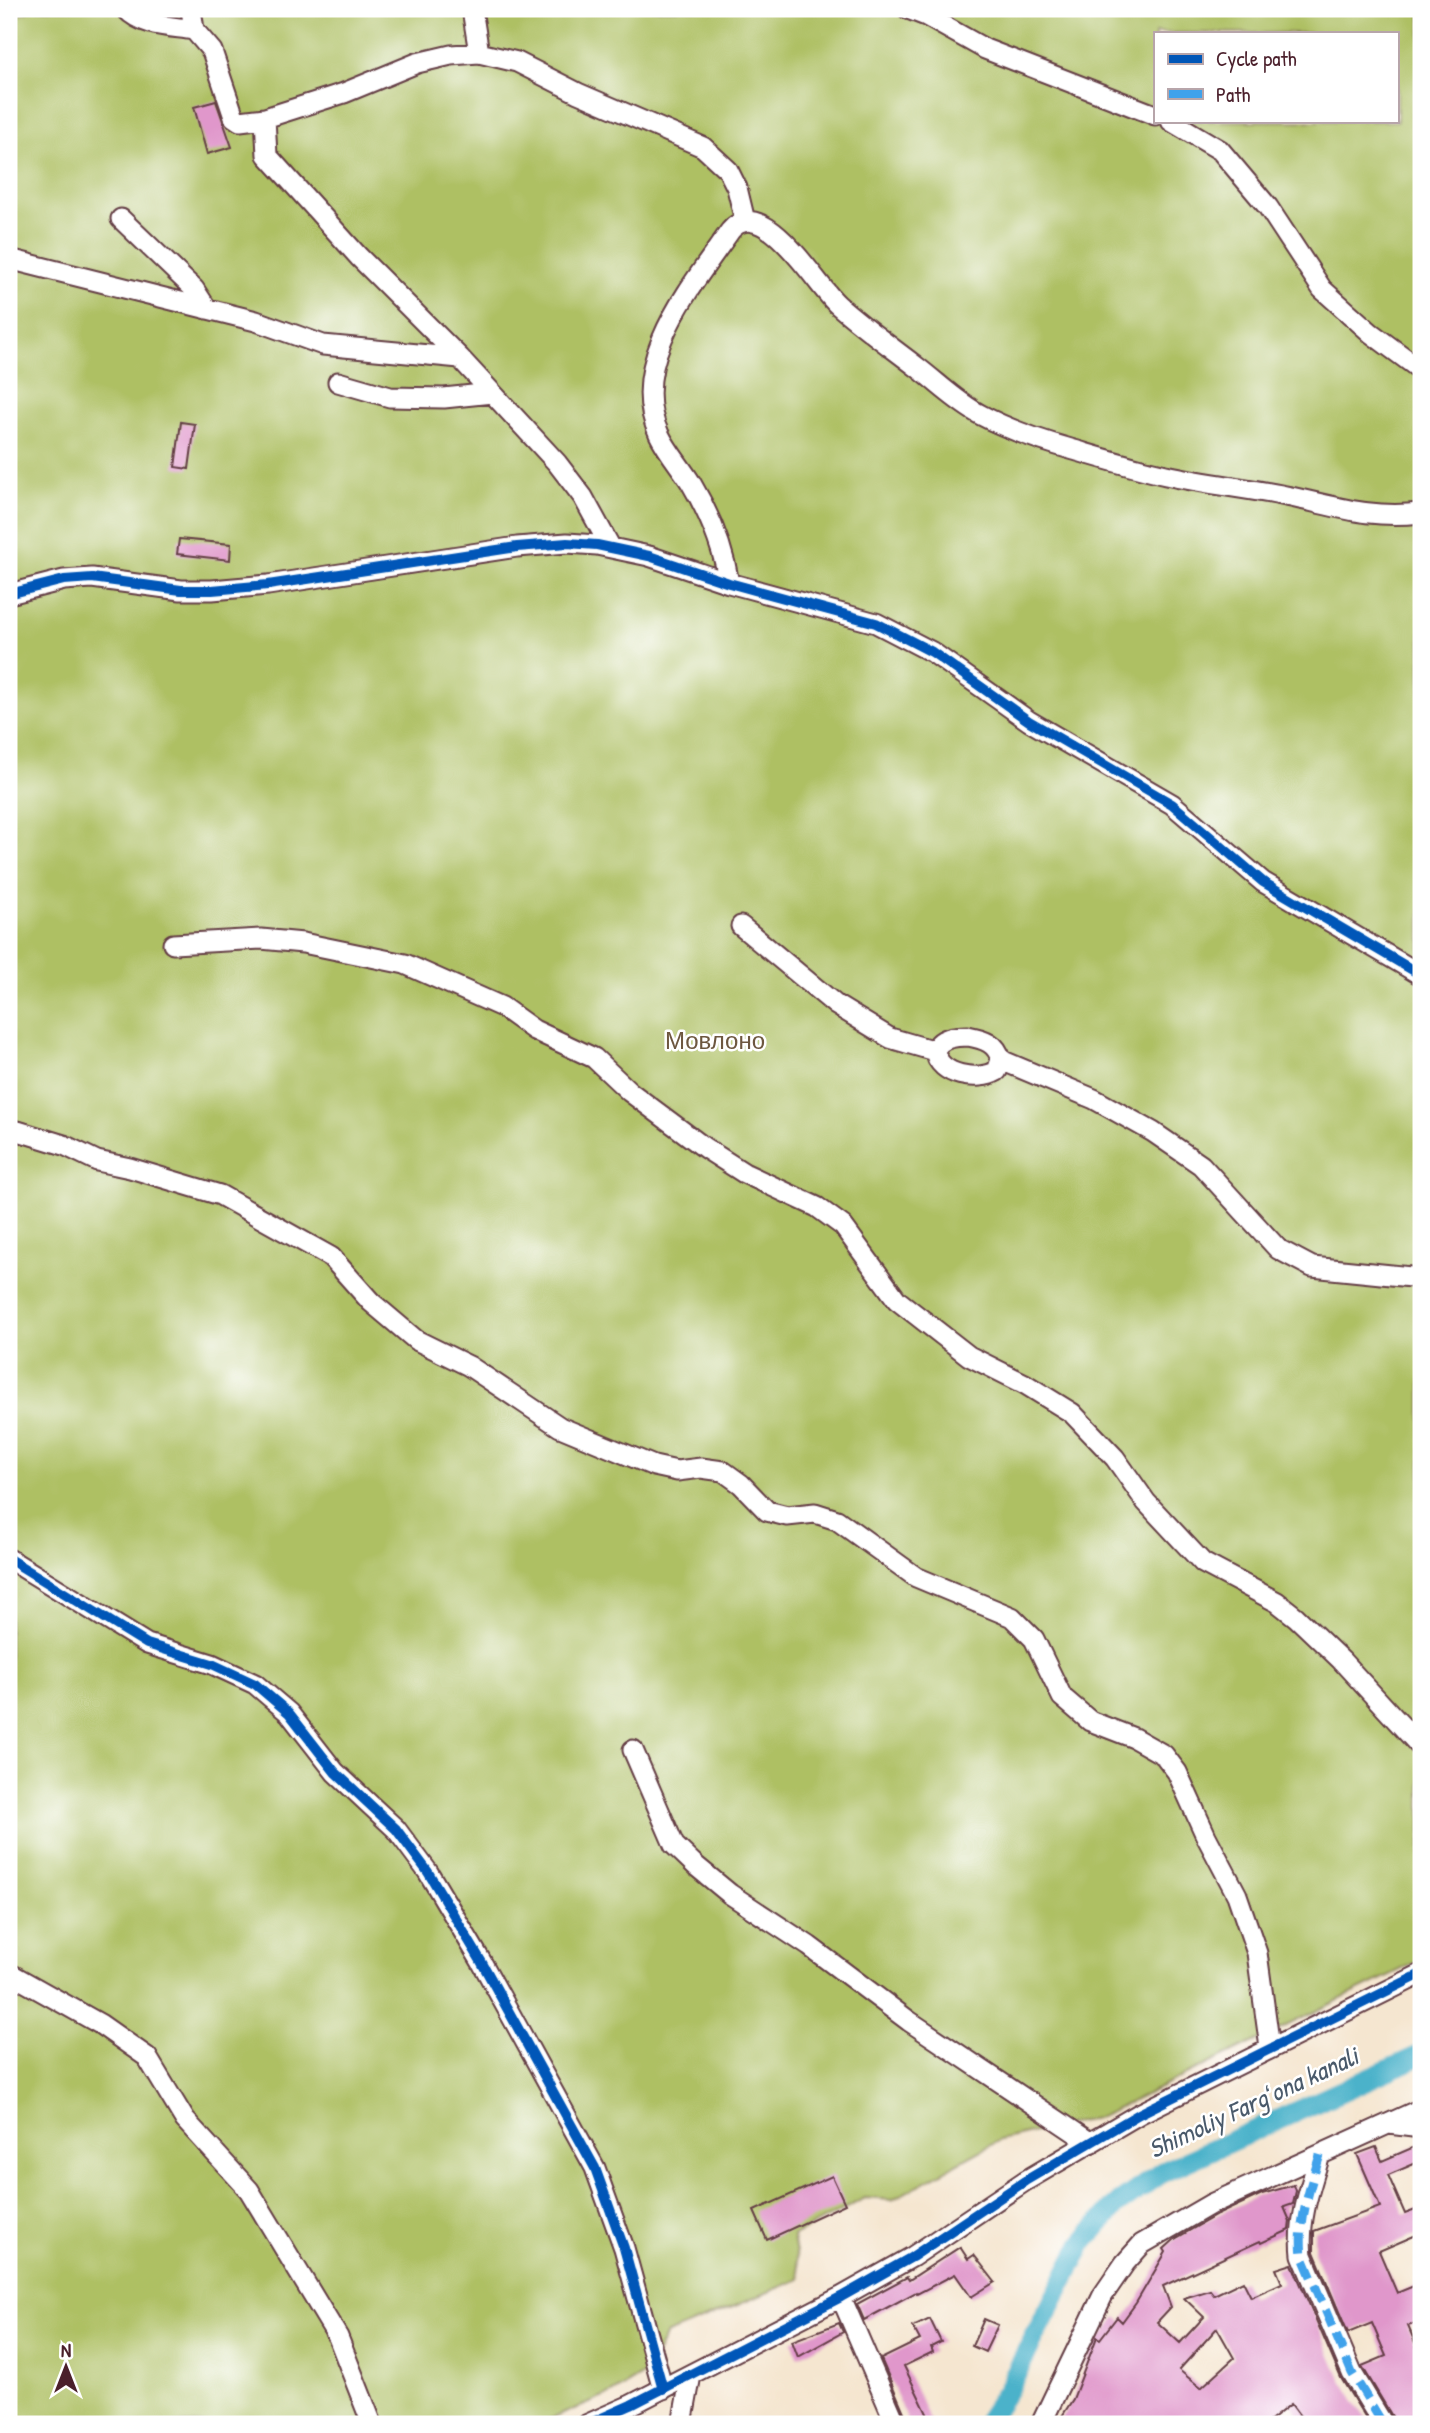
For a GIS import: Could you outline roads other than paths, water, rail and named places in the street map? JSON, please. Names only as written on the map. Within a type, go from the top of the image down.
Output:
[{"type":"street","points":[[127,9],[135,18],[148,23],[194,30]]},
{"type":"street","points":[[191,9],[194,30],[212,51],[234,117],[240,121],[265,118],[344,93],[417,63],[451,55],[479,53],[517,62],[578,93],[704,147],[728,170],[737,188],[745,221]]},
{"type":"street","points":[[472,9],[479,53]]},
{"type":"street","points":[[908,9],[985,49],[1154,115]]},
{"type":"street","points":[[265,118],[268,155],[359,257],[460,358],[557,463],[583,496],[611,548]]},
{"type":"street","points":[[1173,122],[1220,150],[1268,207],[1321,289],[1371,333],[1421,370]]},
{"type":"street","points":[[121,219],[194,289],[207,309]]},
{"type":"street","points":[[729,583],[725,557],[716,531],[691,484],[658,433],[649,386],[651,369],[672,316],[730,231],[735,225],[745,221],[760,223],[786,243],[836,304],[978,413],[1022,435],[1168,476],[1287,496],[1367,514],[1398,516],[1421,513]]},
{"type":"street","points":[[9,259],[256,321],[323,345],[460,358]]},
{"type":"street","points":[[338,382],[390,397],[444,398],[492,393]]},
{"type":"street","points":[[9,594],[64,580],[92,578],[181,590],[268,585],[517,547],[567,543],[649,556],[729,583],[876,624],[932,652],[1029,721],[1172,804],[1263,882],[1421,975]]},
{"type":"street","points":[[741,926],[836,1005],[890,1038],[935,1051]]},
{"type":"street","points":[[173,944],[261,939],[405,964],[502,1007],[534,1030],[594,1058],[630,1092],[705,1148],[744,1173],[817,1206],[843,1226],[897,1300],[969,1356],[1024,1384],[1072,1413],[1115,1458],[1146,1502],[1195,1556],[1286,1609],[1341,1660],[1421,1747]]},
{"type":"street","points":[[935,1051],[941,1042],[953,1037],[978,1038],[996,1048],[1001,1060],[1094,1100],[1153,1132],[1200,1165],[1278,1249],[1312,1267],[1421,1278]]},
{"type":"street","points":[[935,1051],[938,1061],[950,1071],[969,1075],[991,1074],[997,1070],[1001,1060]]},
{"type":"street","points":[[18,1131],[64,1145],[97,1161],[220,1195],[331,1257],[371,1302],[416,1340],[469,1366],[560,1427],[654,1466],[677,1471],[701,1468],[723,1471],[741,1484],[768,1511],[787,1516],[816,1513],[837,1520],[916,1577],[1012,1617],[1034,1639],[1062,1697],[1090,1721],[1134,1738],[1164,1755],[1177,1772],[1237,1895],[1258,1953],[1270,2048]]},
{"type":"street","points":[[9,1559],[148,1644],[212,1664],[255,1684],[289,1713],[335,1772],[396,1829],[428,1871],[481,1961],[595,2168],[624,2248],[663,2389]]},
{"type":"street","points":[[633,1750],[674,1845],[696,1866],[730,1894],[809,1946],[909,2021],[1091,2143]]},
{"type":"street","points":[[9,1973],[100,2025],[148,2057],[185,2120],[249,2190],[338,2337],[372,2424]]},
{"type":"street","points":[[588,2424],[691,2375],[841,2297],[912,2257],[1025,2181],[1139,2115],[1421,1974]]},
{"type":"street","points":[[1041,2424],[1103,2295],[1142,2244],[1211,2204],[1421,2109]]},
{"type":"street","points":[[1388,2124],[1421,2128]]},
{"type":"street","points":[[1320,2155],[1302,2221],[1302,2255],[1352,2373],[1384,2424]]},
{"type":"street","points":[[841,2297],[896,2424]]},
{"type":"street","points":[[682,2424],[691,2375]]},
{"type":"waterway","name":"Shimoliy Fargʻona kanali","points":[[985,2424],[1007,2391],[1082,2244],[1115,2206],[1163,2172],[1421,2055]]},
{"type":"park label","name":"Мовлоно","points":[[715,1040]]}]
